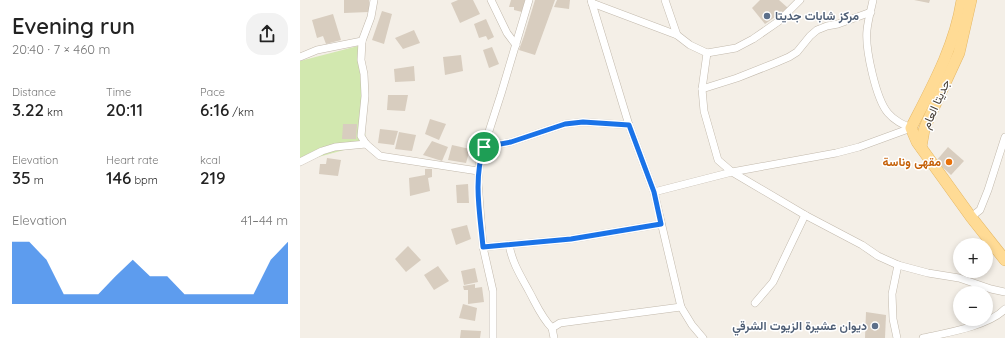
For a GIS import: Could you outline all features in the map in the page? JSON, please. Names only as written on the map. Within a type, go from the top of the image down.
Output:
[{"type":"main road","name":"جديتا العام","points":[[921,147],[917,142],[911,128],[946,58],[954,35],[962,0]]},
{"type":"main road","name":"جديتا العام","points":[[921,147],[924,130],[928,120],[959,53],[971,0]]},
{"type":"main road","points":[[921,147],[971,217],[1005,260]]},
{"type":"street","points":[[374,0],[371,17],[362,42],[361,60],[364,74],[365,96],[361,136],[366,144],[380,156],[478,171]]},
{"type":"street","points":[[491,0],[507,33],[516,45]]},
{"type":"street","points":[[493,338],[493,291],[483,247],[478,171],[480,159],[529,0]]},
{"type":"street","points":[[665,0],[677,35]]},
{"type":"street","points":[[591,2],[677,35],[690,45],[707,53],[736,48],[753,39],[779,21],[800,0]]},
{"type":"street","points":[[873,0],[867,30],[866,44],[867,55],[880,99],[887,112],[897,122],[911,128]]},
{"type":"street","points":[[591,2],[629,125],[654,192],[681,307],[692,325],[703,338]]},
{"type":"street","points":[[702,89],[737,78],[782,60],[797,52],[817,30],[871,12]]},
{"type":"street","points":[[300,57],[317,50],[362,42]]},
{"type":"street","points":[[707,53],[702,89],[704,111],[718,160],[732,172],[805,215],[862,245],[878,256],[898,265],[928,273],[959,278],[991,289],[1005,292]]},
{"type":"street","points":[[484,147],[511,142],[565,124],[583,122],[629,125]]},
{"type":"street","points":[[654,192],[732,172],[836,153],[859,147],[911,128]]},
{"type":"street","points":[[971,217],[980,210],[1005,136]]},
{"type":"street","points":[[300,162],[322,151],[335,147],[366,144]]},
{"type":"street","points":[[755,302],[773,282],[805,215]]},
{"type":"street","points":[[483,247],[571,239],[661,224]]},
{"type":"street","points":[[509,245],[516,269],[538,308],[552,328],[554,338]]},
{"type":"street","points":[[897,338],[892,319],[892,294],[898,265]]},
{"type":"street","points":[[552,328],[560,323],[681,307]]},
{"type":"street","points":[[923,338],[982,323],[1005,310]]},
{"type":"green space","points":[[358,46],[366,144],[300,162],[300,61]]},
{"type":"building","points":[[344,0],[369,0],[369,12],[344,13]]},
{"type":"building","points":[[458,0],[473,0],[480,14],[460,23],[451,3]]},
{"type":"building","points":[[511,0],[525,0],[522,12],[514,10],[514,7],[509,7]]},
{"type":"building","points":[[535,0],[555,0],[535,55],[519,50]]},
{"type":"building","points":[[557,0],[570,0],[569,9],[554,7]]},
{"type":"building","name":"مركز شابات جديتا","points":[[760,0],[779,0],[788,8],[765,24],[752,8]]},
{"type":"building","points":[[914,0],[930,0],[929,3]]},
{"type":"building","points":[[382,11],[392,14],[384,44],[372,40]]},
{"type":"building","points":[[333,14],[341,40],[326,44],[323,36],[317,38],[312,20]]},
{"type":"building","points":[[486,19],[494,37],[488,40],[486,36],[479,38],[474,24]]},
{"type":"building","points":[[414,30],[420,43],[403,49],[395,38]]},
{"type":"building","points":[[492,47],[499,64],[489,68],[483,50]]},
{"type":"building","points":[[461,55],[463,71],[445,75],[443,57]]},
{"type":"building","points":[[414,66],[415,81],[395,82],[394,69]]},
{"type":"building","points":[[388,95],[408,95],[405,111],[387,110]]},
{"type":"building","points":[[430,119],[446,124],[439,140],[425,134]]},
{"type":"building","points":[[343,124],[357,124],[356,139],[342,139]]},
{"type":"building","points":[[380,129],[398,131],[394,145],[378,143]]},
{"type":"building","points":[[399,132],[416,135],[412,151],[395,149]]},
{"type":"building","points":[[432,141],[448,147],[442,161],[423,155]]},
{"type":"building","points":[[452,145],[470,149],[466,163],[448,160]]},
{"type":"building","points":[[948,147],[964,161],[951,175],[936,161]]},
{"type":"building","points":[[327,158],[341,160],[338,176],[319,174],[320,164],[326,164]]},
{"type":"building","points":[[425,169],[432,169],[432,177],[428,178],[430,191],[410,196],[409,178],[425,175]]},
{"type":"building","points":[[468,184],[469,203],[457,203],[456,185]]},
{"type":"building","points":[[467,225],[471,239],[456,245],[451,229]]},
{"type":"building","points":[[408,246],[421,260],[406,272],[395,259]]},
{"type":"building","points":[[438,266],[449,281],[434,290],[424,275]]},
{"type":"building","points":[[475,268],[478,282],[464,285],[461,271]]},
{"type":"building","points":[[475,284],[475,288],[482,287],[484,302],[468,304],[468,290],[464,290],[463,286]]},
{"type":"building","points":[[463,304],[477,308],[475,321],[459,318]]},
{"type":"building","name":"ديوان عشيرة الزيوت الشرقي","points":[[866,312],[886,315],[885,338],[865,338]]},
{"type":"building","points":[[461,330],[481,331],[480,338],[460,338]]},
{"type":"place","name":"مركز شابات جديتا","points":[[767,16]]},
{"type":"place","name":"مقهى وناسة","points":[[949,162]]},
{"type":"place","name":"ديوان عشيرة الزيوت الشرقي","points":[[875,326]]},
{"type":"route","points":[[598,122],[629,125],[654,192],[661,224],[571,239],[483,247],[478,171],[484,147],[511,142],[565,124],[598,122]]}]
